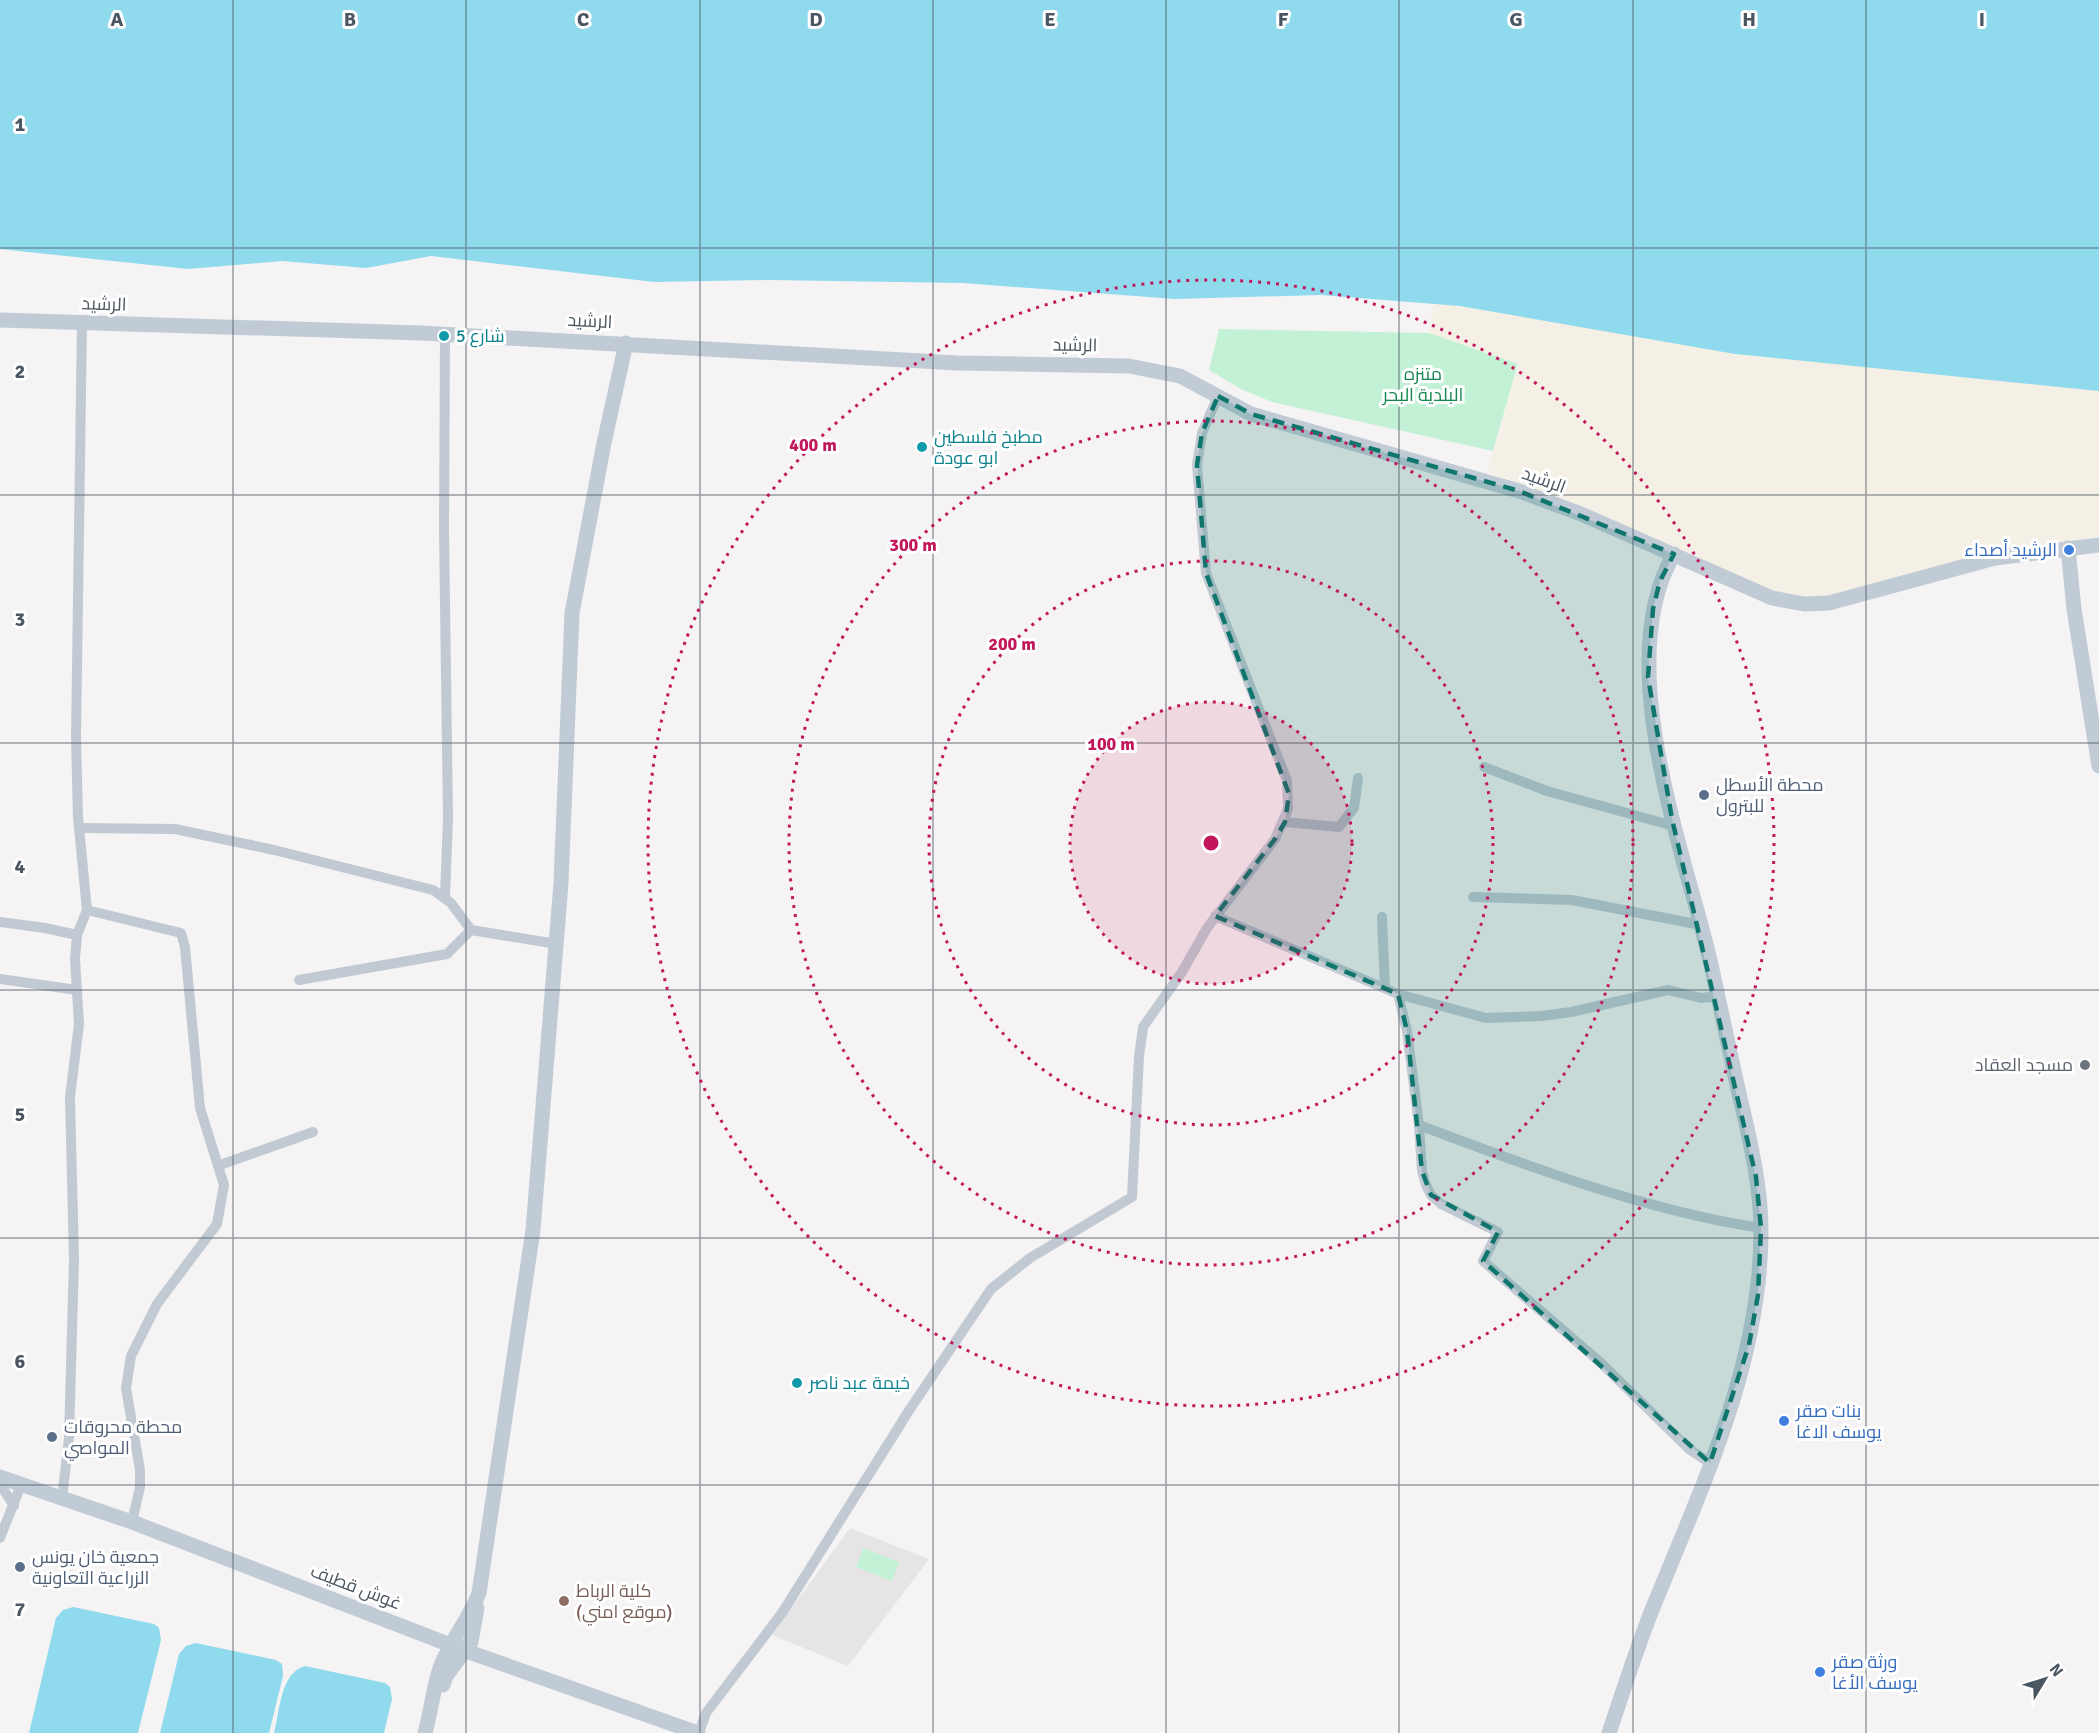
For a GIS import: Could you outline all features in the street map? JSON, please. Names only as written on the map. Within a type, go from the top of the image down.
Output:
[{"type":"main road","name":"الرشيد","points":[[0,320],[445,334],[626,342],[957,363],[1129,366],[1180,376],[1251,414],[1519,491],[1674,554],[1772,598],[1804,604],[1829,603],[1995,558],[2099,545]]},
{"type":"main road","points":[[427,1726],[446,1676],[471,1642],[533,1230],[557,944],[572,613],[604,443],[626,342]]},
{"type":"main road","points":[[2068,548],[2074,609],[2099,766]]},
{"type":"main road","points":[[1609,1733],[1654,1604],[1710,1463],[1749,1345],[1758,1295],[1761,1228],[1747,1127],[1701,925],[1674,826],[1656,730],[1648,656],[1660,581],[1674,554]]},
{"type":"main road","name":"غوش قطيف","points":[[0,1477],[132,1522],[466,1651],[699,1733]]},
{"type":"main road","points":[[427,1726],[440,1670],[451,1644],[471,1614],[479,1593]]},
{"type":"street","points":[[62,1499],[69,1438],[74,1259],[70,1097],[79,1024],[77,936],[87,910],[80,828],[76,636],[82,322]]},
{"type":"street","points":[[445,334],[444,531],[448,818],[445,897]]},
{"type":"street","points":[[699,1733],[706,1713],[782,1613],[910,1409],[991,1289],[1030,1258],[1132,1197],[1139,1056],[1143,1027],[1182,972],[1215,916],[1262,858],[1285,822],[1289,794],[1287,781],[1206,573],[1197,465],[1202,433],[1218,396]]},
{"type":"street","points":[[1484,767],[1547,791],[1674,826]]},
{"type":"street","points":[[1285,822],[1340,827],[1354,808],[1358,778]]},
{"type":"street","points":[[80,828],[175,829],[396,880],[433,890],[445,897],[471,930],[557,944]]},
{"type":"street","points":[[1473,897],[1572,900],[1701,925]]},
{"type":"street","points":[[87,910],[181,933],[185,947],[200,1108],[220,1166],[224,1185],[217,1224],[157,1304],[135,1346],[126,1375],[128,1406],[140,1470],[140,1487],[132,1522]]},
{"type":"street","points":[[1215,916],[1398,994],[1486,1018],[1562,1013],[1668,990],[1701,998],[1718,996]]},
{"type":"street","points":[[1382,917],[1385,988]]},
{"type":"street","points":[[0,922],[45,928],[77,936]]},
{"type":"street","points":[[299,980],[447,954],[471,930]]},
{"type":"street","points":[[0,979],[77,990]]},
{"type":"street","points":[[1398,994],[1407,1031],[1419,1125],[1422,1171],[1431,1195],[1441,1204],[1497,1233],[1483,1261],[1600,1362],[1689,1449],[1710,1463]]},
{"type":"street","points":[[1419,1125],[1576,1180],[1700,1217],[1761,1228]]},
{"type":"street","points":[[220,1166],[313,1132]]},
{"type":"street","points":[[0,1484],[14,1506]]},
{"type":"street","points":[[0,1538],[21,1485]]},
{"type":"highlighted area","points":[[1218,396],[1251,414],[1519,491],[1674,554],[1660,581],[1653,609],[1648,677],[1672,819],[1756,1177],[1761,1228],[1758,1295],[1749,1345],[1710,1463],[1483,1261],[1498,1232],[1431,1195],[1422,1171],[1407,1031],[1398,994],[1215,916],[1275,839],[1285,822],[1289,794],[1206,573],[1197,465],[1202,433]]},
{"type":"shaded area","points":[[850,1528],[929,1559],[848,1666],[772,1635]]},
{"type":"green space","name":"متنزه البلدية البحر","points":[[1219,329],[1429,333],[1518,363],[1493,451],[1272,402],[1241,389],[1209,370]]},
{"type":"green space","points":[[863,1548],[899,1562],[892,1581],[856,1567]]},
{"type":"sand","points":[[1437,281],[1946,376],[2099,385],[2099,536],[1983,555],[1819,598],[1775,592],[1565,500],[1488,472],[1518,364],[1429,333]]},
{"type":"water","points":[[0,0],[2099,0],[2099,391],[1735,354],[1460,306],[1321,295],[1175,299],[963,283],[770,280],[654,282],[431,256],[366,268],[282,261],[188,269],[0,249]]},
{"type":"water","points":[[73,1607],[154,1624],[159,1628],[161,1640],[138,1733],[29,1733],[56,1618],[63,1610]]},
{"type":"water","points":[[196,1643],[276,1660],[282,1664],[283,1676],[269,1733],[160,1733],[179,1654],[186,1646]]},
{"type":"water","points":[[305,1666],[385,1683],[390,1687],[392,1699],[384,1733],[274,1733],[286,1684],[290,1676]]},
{"type":"place","name":"شارع 5","points":[[444,336]]},
{"type":"place","name":"مطبخ فلسطين ابو عودة","points":[[922,447]]},
{"type":"place","name":"الرشيد أصداء","points":[[2069,550]]},
{"type":"place","name":"محطة الأسطل للبترول","points":[[1704,795]]},
{"type":"place","name":"مسجد العقاد","points":[[2085,1065]]},
{"type":"place","name":"خيمة عبد ناصر","points":[[797,1383]]},
{"type":"place","name":"بنات صقر يوسف الاغا","points":[[1784,1421]]},
{"type":"place","name":"محطة محروقات المواصي","points":[[52,1437]]},
{"type":"place","name":"جمعية خان يونس الزراعية التعاونية","points":[[20,1567]]},
{"type":"place","name":"كلية الرباط (موقع امني)","points":[[564,1601]]},
{"type":"place","name":"ورثة صقر يوسف الأغا","points":[[1820,1672]]}]
